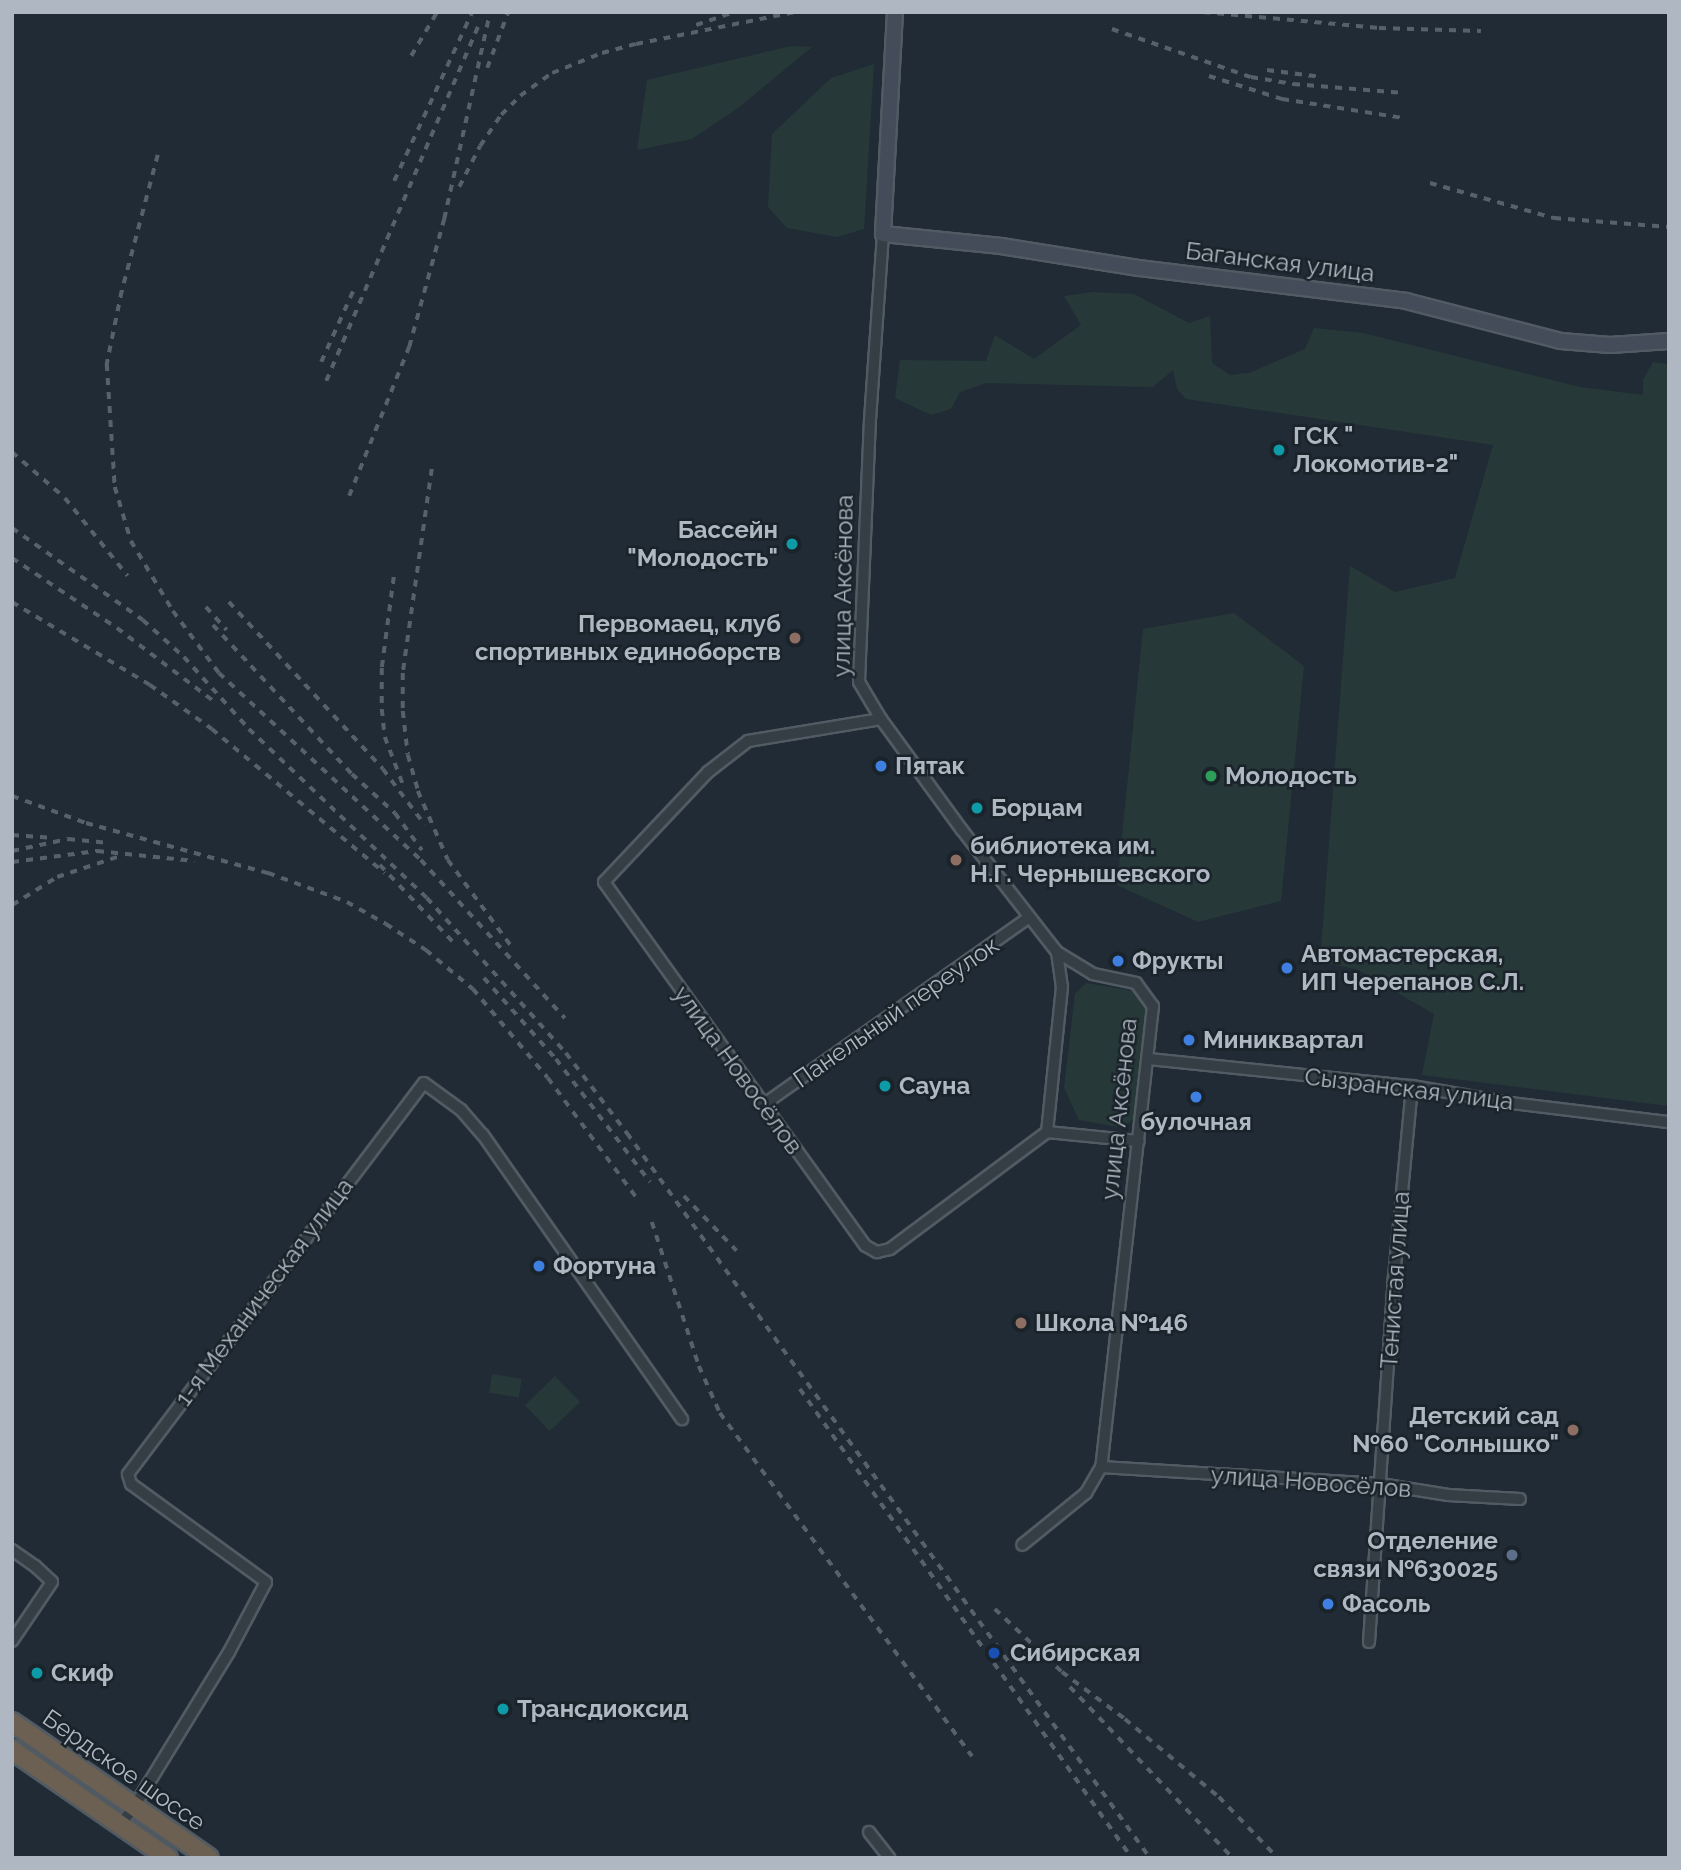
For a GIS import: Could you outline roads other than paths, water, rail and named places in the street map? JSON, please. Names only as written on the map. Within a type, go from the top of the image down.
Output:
[{"type":"highway","name":"Бердское шоссе","points":[[12,1722],[201,1856]]},
{"type":"highway","name":"Бердское шоссе","points":[[12,1749],[167,1858]]},
{"type":"street","name":"улица Аксёнова","points":[[895,12],[870,419],[859,682],[881,719],[1028,918],[1057,952],[1093,974],[1136,983],[1149,996],[1153,1006],[1101,1467],[1087,1493],[1022,1545]]},
{"type":"street","name":"Баганская улица","points":[[883,233],[1353,293],[1406,302],[1561,341],[1610,345],[1669,341]]},
{"type":"street","name":"улица Новосёлов","points":[[881,719],[748,741],[708,772],[604,882],[866,1246],[877,1252],[890,1249],[1047,1132]]},
{"type":"street","name":"Панельный переулок","points":[[763,1105],[1028,918]]},
{"type":"street","points":[[1057,952],[1062,987],[1047,1132],[1139,1141]]},
{"type":"street","name":"Сызранская улица","points":[[1149,1059],[1412,1086],[1511,1103],[1669,1122]]},
{"type":"street","name":"1-я Механическая улица","points":[[120,1825],[134,1807],[229,1653],[266,1582],[131,1484],[128,1475],[424,1083],[461,1110],[483,1135],[682,1419]]},
{"type":"street","name":"Тенистая улица","points":[[1369,1642],[1394,1277],[1412,1086]]},
{"type":"street","name":"улица Новосёлов","points":[[1101,1467],[1380,1484],[1448,1494],[1520,1499]]},
{"type":"street","points":[[12,1550],[52,1582],[12,1641]]},
{"type":"street","points":[[869,1832],[889,1858]]},
{"type":"railway","points":[[411,56],[437,12]]},
{"type":"railway","points":[[394,181],[472,12]]},
{"type":"railway","points":[[349,496],[409,347],[444,219],[490,12]]},
{"type":"railway","points":[[487,68],[508,12]]},
{"type":"railway","points":[[696,25],[733,12]]},
{"type":"railway","points":[[459,187],[480,146],[501,115],[520,96],[552,73],[602,53],[636,44],[794,12]]},
{"type":"railway","points":[[1203,12],[1379,28],[1481,31]]},
{"type":"railway","points":[[326,381],[480,21]]},
{"type":"railway","points":[[1112,29],[1251,77],[1293,84],[1404,93]]},
{"type":"railway","points":[[1267,70],[1322,77]]},
{"type":"railway","points":[[1209,76],[1282,99],[1403,118]]},
{"type":"railway","points":[[158,155],[122,291],[107,364],[115,487],[131,541],[173,611],[219,673],[421,860],[565,1018]]},
{"type":"railway","points":[[1430,183],[1554,218],[1669,227]]},
{"type":"railway","points":[[321,362],[354,289]]},
{"type":"railway","points":[[12,452],[65,498],[128,576]]},
{"type":"railway","points":[[432,469],[403,673],[403,711],[408,755],[418,791],[448,860],[514,950]]},
{"type":"railway","points":[[12,528],[143,620],[184,657],[249,729],[427,898],[566,1053],[627,1133],[1150,1858]]},
{"type":"railway","points":[[12,558],[117,628],[216,703]]},
{"type":"railway","points":[[394,577],[382,668],[382,709],[385,737],[404,787]]},
{"type":"railway","points":[[12,602],[150,685],[212,729],[385,873]]},
{"type":"railway","points":[[229,602],[383,769],[425,825]]},
{"type":"railway","points":[[206,607],[227,630]]},
{"type":"railway","points":[[213,625],[352,774],[395,813],[422,850]]},
{"type":"railway","points":[[12,796],[86,823],[268,873],[347,902],[386,924],[426,950],[473,989],[548,1078],[639,1201]]},
{"type":"railway","points":[[12,835],[51,838]]},
{"type":"railway","points":[[12,851],[68,839],[109,843]]},
{"type":"railway","points":[[12,862],[97,851],[194,861]]},
{"type":"railway","points":[[12,905],[57,877],[120,856]]},
{"type":"railway","points":[[380,865],[457,946]]},
{"type":"railway","points":[[484,978],[556,1059],[650,1182]]},
{"type":"railway","points":[[684,1196],[737,1251]]},
{"type":"railway","points":[[652,1222],[699,1366],[720,1413],[972,1756]]},
{"type":"railway","points":[[800,1389],[1132,1858]]},
{"type":"railway","points":[[995,1609],[1062,1672],[1125,1719],[1219,1797],[1278,1858]]},
{"type":"railway","points":[[1070,1687],[1233,1858]]},
{"type":"place","name":"ГСК \" Локомотив-2\"","points":[[1279,450]]},
{"type":"place","name":"Бассейн \"Молодость\"","points":[[792,544]]},
{"type":"place","name":"Первомаец, клуб спортивных единоборств","points":[[795,638]]},
{"type":"place","name":"Пятак","points":[[881,766]]},
{"type":"place","name":"Молодость","points":[[1211,776]]},
{"type":"place","name":"Борцам","points":[[977,808]]},
{"type":"place","name":"библиотека им. Н.Г. Чернышевского","points":[[956,860]]},
{"type":"place","name":"Фрукты","points":[[1118,961]]},
{"type":"place","name":"Автомастерская, ИП Черепанов С.Л.","points":[[1287,968]]},
{"type":"place","name":"Миниквартал","points":[[1189,1040]]},
{"type":"place","name":"Сауна","points":[[885,1086]]},
{"type":"place","name":"булочная","points":[[1196,1097]]},
{"type":"place","name":"Фортуна","points":[[539,1266]]},
{"type":"place","name":"Школа №146","points":[[1021,1323]]},
{"type":"place","name":"Детский сад №60 \"Солнышко\"","points":[[1573,1430]]},
{"type":"place","name":"Отделение связи №630025","points":[[1512,1555]]},
{"type":"place","name":"Фасоль","points":[[1328,1604]]},
{"type":"place","name":"Сибирская","points":[[994,1653]]},
{"type":"place","name":"Скиф","points":[[37,1673]]},
{"type":"place","name":"Трансдиоксид","points":[[503,1709]]}]
